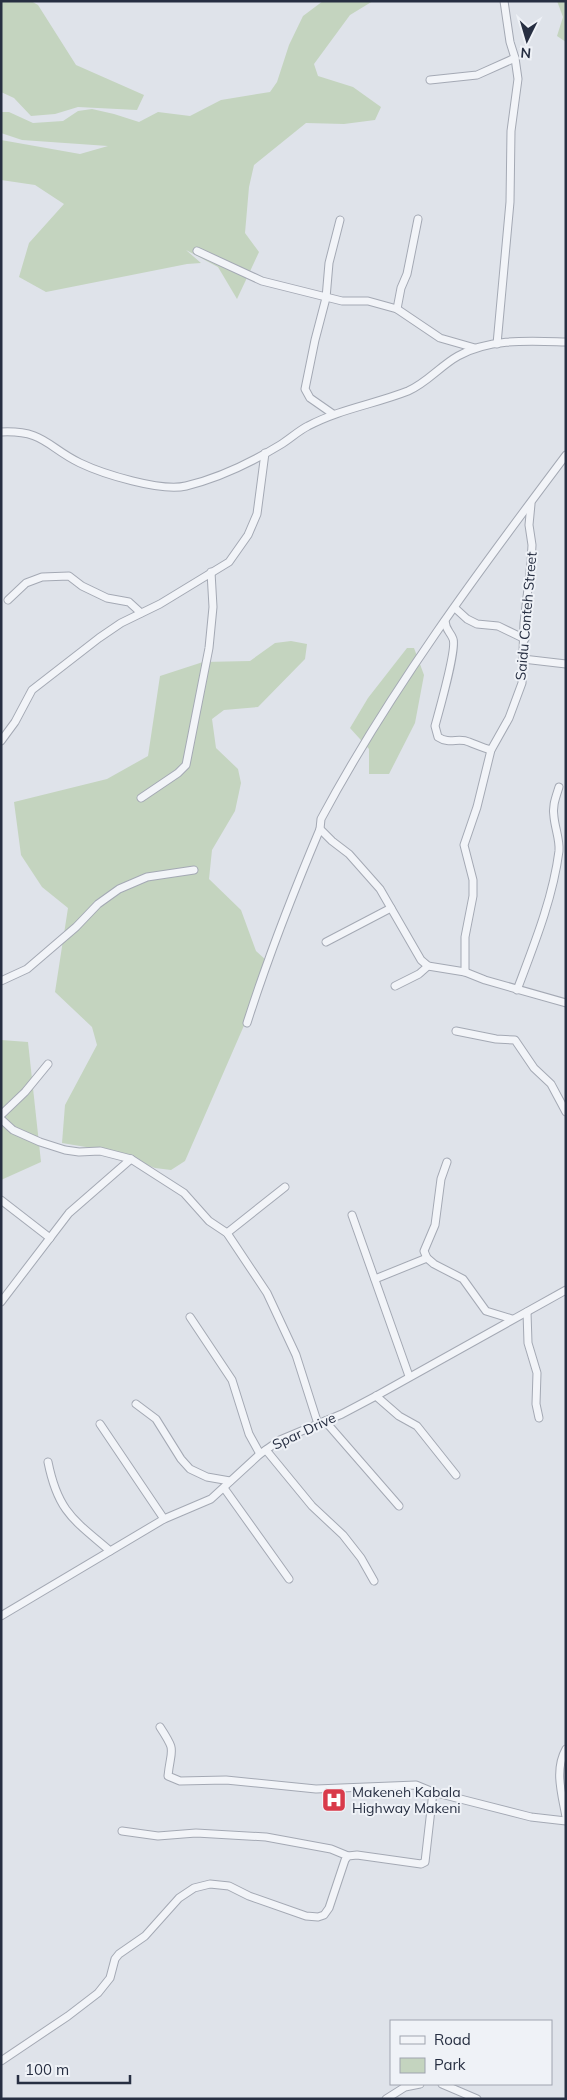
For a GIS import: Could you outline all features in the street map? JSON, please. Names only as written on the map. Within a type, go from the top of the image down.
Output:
[{"type":"street","points":[[497,344],[510,202],[510,131],[518,89],[515,58],[510,42],[504,1]]},
{"type":"street","points":[[430,80],[477,75],[515,58]]},
{"type":"street","points":[[397,309],[418,219]]},
{"type":"street","points":[[333,414],[310,398],[305,388],[326,298],[329,263],[340,220]]},
{"type":"street","points":[[197,250],[262,281],[326,298],[368,302],[397,309],[440,338],[474,348]]},
{"type":"street","points":[[1,432],[28,433],[49,442],[80,463],[116,476],[158,486],[185,486],[209,479],[265,453],[306,427],[333,414],[416,387],[442,366],[474,348],[525,341],[566,342]]},
{"type":"street","points":[[1,741],[15,722],[32,690],[99,638],[229,562],[248,535],[257,514],[265,453]]},
{"type":"street","points":[[248,1023],[263,973],[282,920],[320,829],[321,819],[379,717],[566,455]]},
{"type":"street","name":"Saidu Conteh Street","points":[[465,972],[465,936],[473,896],[473,880],[464,845],[478,807],[491,750],[517,700],[522,683],[525,639],[524,623],[532,545],[529,525],[532,501]]},
{"type":"street","points":[[141,798],[178,773],[186,765],[209,648],[213,607],[211,572]]},
{"type":"street","points":[[8,600],[26,583],[42,577],[69,576],[82,586],[107,598],[129,602],[141,613]]},
{"type":"street","points":[[455,608],[467,619],[478,624],[498,626],[525,639]]},
{"type":"street","points":[[445,622],[446,629],[453,639],[453,653],[435,726],[438,737],[445,742],[467,741],[476,747],[491,750]]},
{"type":"street","points":[[523,659],[566,664]]},
{"type":"street","points":[[518,990],[538,933],[556,865],[559,848],[553,815],[554,802],[559,787]]},
{"type":"street","points":[[320,829],[349,854],[380,890],[421,960],[428,966],[465,972],[518,990],[566,1003]]},
{"type":"street","points":[[1,981],[26,969],[76,927],[98,904],[119,889],[147,877],[194,870]]},
{"type":"street","points":[[326,942],[391,908]]},
{"type":"street","points":[[395,986],[419,974],[428,966]]},
{"type":"street","points":[[456,1031],[496,1039],[514,1040],[534,1068],[551,1084],[566,1112]]},
{"type":"street","points":[[1,1115],[48,1064]]},
{"type":"street","points":[[1,1119],[14,1130],[40,1142],[65,1150],[78,1152],[100,1151],[131,1159],[180,1189],[209,1221],[227,1233],[268,1293],[296,1355],[321,1423],[399,1506]]},
{"type":"street","points":[[1,1302],[69,1213],[131,1159]]},
{"type":"street","points":[[447,1162],[441,1179],[436,1225],[424,1251],[427,1258],[434,1264],[463,1279],[486,1311],[512,1319]]},
{"type":"street","points":[[227,1233],[285,1187]]},
{"type":"street","points":[[1,1200],[50,1238]]},
{"type":"street","points":[[352,1214],[409,1376]]},
{"type":"street","points":[[375,1279],[427,1258]]},
{"type":"street","name":"Spar Drive","points":[[1,1616],[164,1519],[211,1499],[263,1452],[280,1440],[321,1423],[376,1396],[566,1290]]},
{"type":"street","points":[[526,1312],[528,1344],[537,1373],[536,1404],[539,1418]]},
{"type":"street","points":[[190,1317],[232,1380],[249,1434],[312,1506],[343,1535],[361,1558],[374,1581]]},
{"type":"street","points":[[376,1396],[399,1416],[417,1426],[456,1475]]},
{"type":"street","points":[[136,1404],[156,1419],[190,1469],[207,1477],[230,1481]]},
{"type":"street","points":[[100,1424],[164,1519]]},
{"type":"street","points":[[48,1462],[60,1503],[78,1524],[110,1550]]},
{"type":"street","points":[[224,1488],[289,1579]]},
{"type":"street","points":[[160,1727],[172,1747],[173,1754],[168,1776],[180,1781],[226,1780],[316,1788],[416,1785],[434,1792],[531,1817],[566,1821]]},
{"type":"street","points":[[566,1749],[561,1758],[559,1770],[566,1817]]},
{"type":"street","points":[[122,1831],[158,1836],[196,1833],[266,1837],[331,1849],[348,1856],[357,1855],[421,1864],[425,1862],[434,1792]]},
{"type":"street","points":[[1,2061],[68,2016],[98,1993],[110,1978],[115,1959],[119,1954],[145,1936],[179,1898],[194,1888],[210,1884],[229,1886],[249,1896],[306,1916],[318,1917],[324,1915],[329,1908],[348,1856]]},
{"type":"street","points":[[386,2099],[405,2087],[415,2085]]},
{"type":"street","points":[[444,2085],[477,2099]]},
{"type":"green space","points":[[1,1],[31,1],[38,5],[76,65],[144,95],[137,110],[78,107],[55,114],[31,116],[14,98],[1,92]]},
{"type":"green space","points":[[323,1],[373,1],[350,15],[314,64],[318,76],[353,87],[381,107],[375,120],[344,124],[306,123],[254,165],[249,187],[245,233],[259,252],[237,299],[218,267],[186,250],[201,263],[187,264],[46,292],[19,277],[29,243],[64,204],[35,185],[1,180],[1,140],[80,154],[108,146],[22,140],[1,133],[1,112],[9,112],[33,123],[63,121],[78,111],[92,109],[139,122],[158,112],[190,116],[221,100],[270,92],[277,82],[289,45],[303,16]]},
{"type":"green space","points":[[557,1],[566,1],[566,42],[557,36],[563,17]]},
{"type":"green space","points":[[291,641],[307,644],[305,659],[258,707],[224,710],[212,719],[216,748],[238,769],[241,783],[235,811],[212,850],[209,879],[241,910],[256,951],[267,961],[266,975],[185,1161],[171,1170],[155,1168],[110,1151],[62,1143],[65,1105],[97,1045],[92,1027],[55,992],[68,908],[42,887],[21,855],[14,802],[107,779],[148,756],[160,676],[203,662],[250,661],[275,643]]},
{"type":"green space","points":[[407,648],[414,648],[424,675],[415,723],[389,774],[369,774],[369,749],[350,728],[368,698]]},
{"type":"green space","points":[[1,1040],[28,1042],[41,1162],[1,1180]]},
{"type":"place","name":"Makeneh Kabala Highway Makeni","points":[[334,1800]]}]
